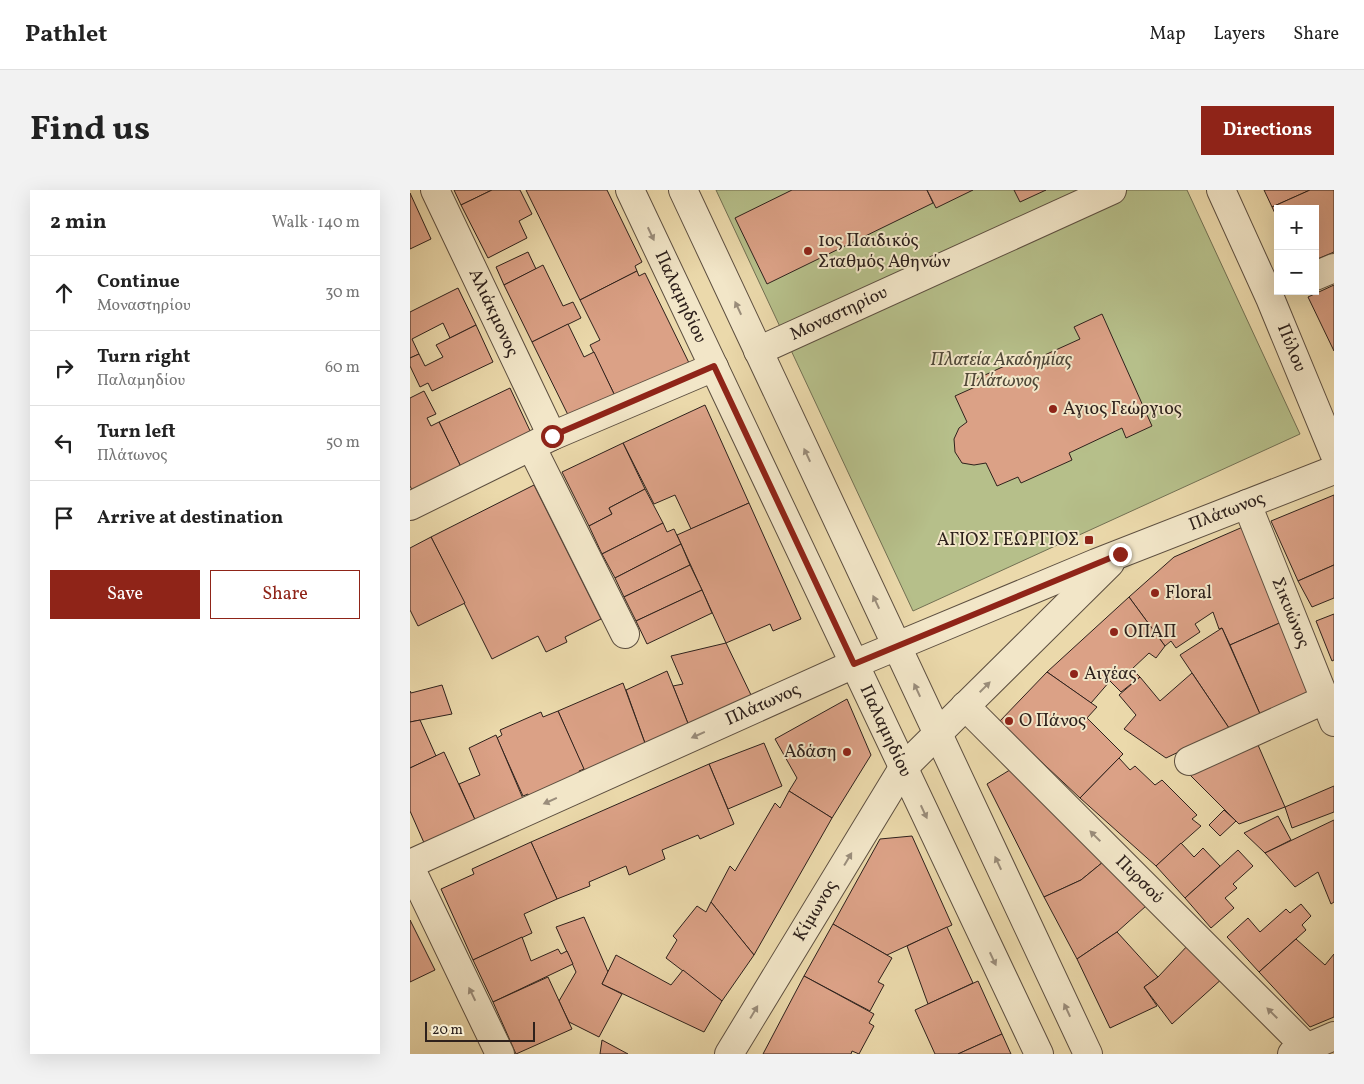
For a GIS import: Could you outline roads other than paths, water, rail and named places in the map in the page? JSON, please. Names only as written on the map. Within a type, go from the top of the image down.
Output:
[{"type":"street","name":"Αλιάκμονος","points":[[435,190],[626,634]]},
{"type":"street","name":"Παλαμηδίου","points":[[630,190],[1038,1054]]},
{"type":"street","points":[[682,190],[1088,1054]]},
{"type":"street","name":"Μοναστηρίου","points":[[758,351],[1112,190]]},
{"type":"street","name":"Πύλου","points":[[1220,190],[1274,289]]},
{"type":"street","points":[[1319,274],[1334,268]]},
{"type":"street","name":"Πύλου","points":[[1277,295],[1334,453]]},
{"type":"street","points":[[410,506],[542,442],[714,366]]},
{"type":"street","name":"Πλάτωνος","points":[[410,866],[854,664],[1120,554],[1334,470]]},
{"type":"street","name":"Σικυώνος","points":[[1247,504],[1329,711]]},
{"type":"street","name":"Πλάτωνος","points":[[903,768],[1120,554]]},
{"type":"street","name":"Πυρσού","points":[[965,706],[1304,1052]]},
{"type":"street","points":[[1189,761],[1329,711]]},
{"type":"street","name":"Κίμωνος","points":[[729,1054],[903,768]]},
{"type":"street","points":[[410,866],[500,1054]]},
{"type":"street","points":[[1304,1052],[1334,1036]]},
{"type":"place","name":"1ος Παιδικός Σταθμός Αθηνών","points":[[808,251]]},
{"type":"place","name":"Αγιος Γεώργιος","points":[[1053,409]]},
{"type":"place","name":"ΑΓΙΟΣ ΓΕΩΡΓΙΟΣ","points":[[1089,540]]},
{"type":"place","name":"Floral","points":[[1155,593]]},
{"type":"place","name":"ΟΠΑΠ","points":[[1114,632]]},
{"type":"place","name":"Αιγέας","points":[[1074,674]]},
{"type":"place","name":"Ο Πάνος","points":[[1009,721]]},
{"type":"place","name":"Αδάση","points":[[847,752]]},
{"type":"park label","name":"Πλατεία Ακαδημίας Πλάτωνος","points":[[1001,370]]}]
